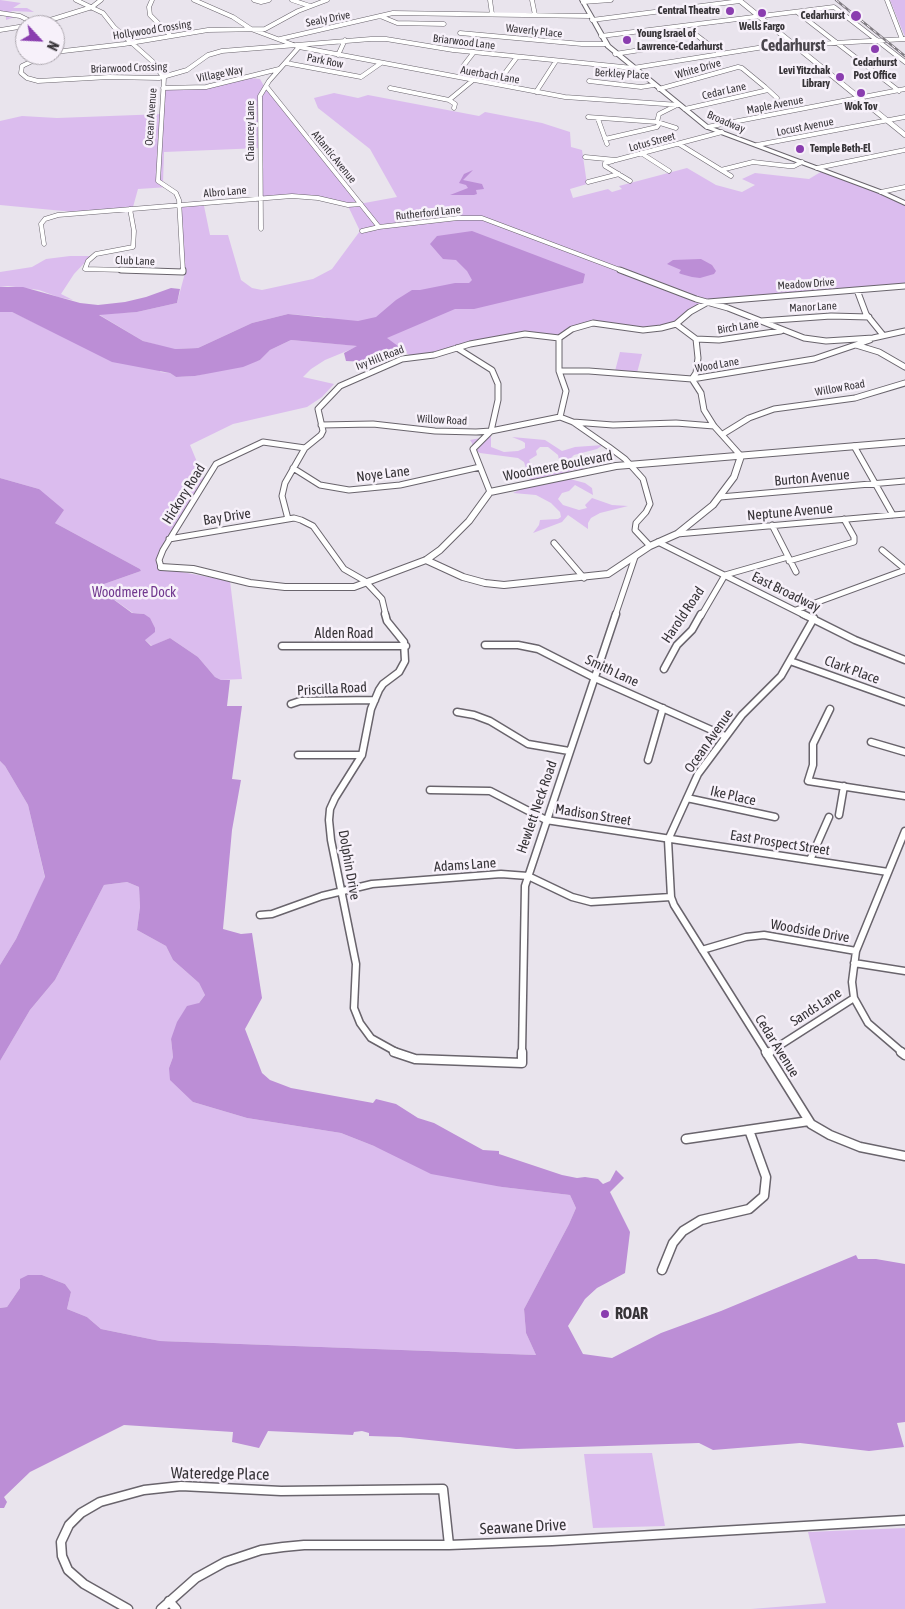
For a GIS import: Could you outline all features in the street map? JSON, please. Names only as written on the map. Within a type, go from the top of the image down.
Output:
[{"type":"main road","name":"Broadway","points":[[583,1],[606,44],[707,127],[881,192],[905,203]]},
{"type":"street","name":"Ocean Avenue","points":[[76,0],[103,13],[114,27],[152,61],[164,78],[158,181],[178,195],[178,205]]},
{"type":"street","points":[[65,15],[92,7],[101,0]]},
{"type":"street","points":[[152,0],[149,7],[150,15],[170,36]]},
{"type":"street","points":[[194,0],[232,17],[252,29],[299,47]]},
{"type":"street","points":[[254,0],[260,2],[269,0]]},
{"type":"street","points":[[292,0],[310,6]]},
{"type":"street","points":[[269,35],[273,27],[286,17],[327,0]]},
{"type":"street","points":[[490,0],[492,14]]},
{"type":"street","points":[[532,0],[535,15]]},
{"type":"street","points":[[583,1],[611,0]]},
{"type":"street","points":[[739,0],[905,135]]},
{"type":"street","name":"Sealy Drive","points":[[280,39],[397,13],[535,15],[591,18],[739,0]]},
{"type":"street","points":[[887,0],[904,39]]},
{"type":"street","points":[[602,36],[834,7],[905,62]]},
{"type":"street","points":[[797,12],[899,90]]},
{"type":"street","points":[[0,13],[15,15]]},
{"type":"street","points":[[380,16],[397,23],[444,24]]},
{"type":"street","name":"Hollywood Crossing","points":[[65,51],[208,30],[262,30],[273,27]]},
{"type":"street","points":[[1,32],[15,29]]},
{"type":"street","name":"Waverly Place","points":[[460,33],[534,38],[547,42],[606,44]]},
{"type":"street","points":[[695,34],[720,54]]},
{"type":"street","points":[[280,39],[281,46]]},
{"type":"street","name":"Briarwood Lane","points":[[294,45],[346,40],[386,39],[433,48],[633,68],[764,47],[904,39]]},
{"type":"street","points":[[338,55],[346,40]]},
{"type":"street","points":[[616,54],[678,44]]},
{"type":"street","name":"Briarwood Crossing","points":[[24,65],[20,71],[21,74],[38,81],[110,77],[164,78],[187,70],[213,53],[234,49],[294,45]]},
{"type":"street","name":"Auerbach Lane","points":[[299,47],[472,81],[573,98],[679,105]]},
{"type":"street","name":"Chauncey Lane","points":[[261,229],[259,103],[261,93],[299,47]]},
{"type":"street","points":[[464,65],[474,52]]},
{"type":"street","points":[[502,76],[517,57]]},
{"type":"street","points":[[536,92],[556,61]]},
{"type":"street","name":"Park Row","points":[[286,63],[361,77],[381,63]]},
{"type":"street","name":"White Drive","points":[[657,87],[735,67],[742,68],[768,90]]},
{"type":"street","name":"Village Way","points":[[163,88],[206,87],[280,69]]},
{"type":"street","points":[[449,100],[472,81]]},
{"type":"street","name":"Berkley Place","points":[[589,81],[657,87]]},
{"type":"street","name":"Atlantic Avenue","points":[[266,86],[379,227]]},
{"type":"street","points":[[390,88],[449,100],[455,104],[454,108]]},
{"type":"street","name":"Maple Avenue","points":[[707,127],[905,89]]},
{"type":"street","points":[[768,90],[777,98],[776,101]]},
{"type":"street","name":"Cedar Lane","points":[[685,110],[768,90]]},
{"type":"street","points":[[605,139],[657,127],[657,117],[662,112],[679,105]]},
{"type":"street","name":"Locust Avenue","points":[[757,145],[905,116]]},
{"type":"street","points":[[588,117],[658,123],[676,128]]},
{"type":"street","points":[[598,119],[607,144]]},
{"type":"street","name":"Lotus Street","points":[[585,157],[616,160],[722,132]]},
{"type":"street","points":[[679,144],[731,176]]},
{"type":"street","points":[[817,168],[905,150]]},
{"type":"street","points":[[641,154],[669,170]]},
{"type":"street","points":[[616,160],[605,163],[605,166],[630,181]]},
{"type":"street","points":[[721,170],[753,162],[788,166],[794,166],[802,162]]},
{"type":"street","points":[[588,182],[619,174]]},
{"type":"street","points":[[881,192],[905,187]]},
{"type":"street","name":"Albro Lane","points":[[44,244],[41,224],[46,219],[58,215],[308,196],[347,205],[361,204]]},
{"type":"street","name":"Club Lane","points":[[130,209],[134,232],[132,247],[91,256],[85,268],[184,272],[178,205]]},
{"type":"street","name":"Rutherford Lane","points":[[379,227],[479,218],[708,302]]},
{"type":"street","points":[[362,231],[379,227]]},
{"type":"street","name":"Meadow Drive","points":[[708,302],[905,286]]},
{"type":"street","points":[[857,290],[860,301],[869,318],[883,335]]},
{"type":"street","points":[[650,546],[638,535],[634,527],[648,509],[649,494],[643,479],[609,446],[573,422],[560,417],[566,391],[559,372],[558,338],[563,333],[593,323],[647,330],[676,324],[690,312],[708,302],[804,338],[858,345],[879,352],[905,367]]},
{"type":"street","name":"Manor Lane","points":[[758,321],[831,316],[869,318]]},
{"type":"street","points":[[426,560],[463,577],[494,585],[521,585],[608,574],[650,546],[677,534],[708,510],[734,477],[741,456],[714,426],[704,408],[701,392],[692,379],[696,373],[698,358],[696,339],[676,324]]},
{"type":"street","name":"Birch Lane","points":[[696,339],[719,340],[782,330]]},
{"type":"street","points":[[826,341],[873,338],[905,331]]},
{"type":"street","name":"Ivy Hill Road","points":[[288,519],[282,496],[285,483],[305,448],[321,435],[323,430],[318,409],[344,384],[402,359],[434,355],[520,334],[558,338]]},
{"type":"street","name":"Wood Lane","points":[[559,372],[589,371],[692,379],[814,360],[873,338]]},
{"type":"street","points":[[457,348],[490,367],[495,373],[498,384],[498,400],[491,431],[477,442],[473,449],[490,492]]},
{"type":"street","name":"Willow Road","points":[[723,434],[749,418],[774,409],[855,398],[905,383]]},
{"type":"street","name":"Willow Road","points":[[321,425],[373,424],[435,432],[491,431],[560,417]]},
{"type":"street","points":[[573,422],[613,425],[676,423],[714,426]]},
{"type":"street","name":"Hickory Road","points":[[161,567],[159,560],[169,539],[216,464],[263,442],[305,448]]},
{"type":"street","name":"Woodmere Boulevard","points":[[161,567],[193,569],[250,583],[285,588],[341,588],[366,583],[426,560],[451,540],[490,492],[604,468],[905,442]]},
{"type":"street","points":[[854,446],[893,515]]},
{"type":"street","name":"Noye Lane","points":[[293,468],[320,485],[349,490],[400,486],[480,467]]},
{"type":"street","name":"Burton Avenue","points":[[720,497],[905,481]]},
{"type":"street","name":"Neptune Avenue","points":[[677,534],[905,514]]},
{"type":"street","points":[[288,519],[301,520],[313,526],[344,569],[366,583],[382,599],[388,621],[403,639],[406,646]]},
{"type":"street","name":"Bay Drive","points":[[169,539],[288,519]]},
{"type":"street","points":[[725,575],[854,542],[854,537],[844,519]]},
{"type":"street","points":[[772,525],[796,572]]},
{"type":"street","name":"East Broadway","points":[[658,542],[863,643],[905,660]]},
{"type":"street","points":[[554,543],[584,578]]},
{"type":"street","points":[[796,610],[905,570],[882,550]]},
{"type":"street","name":"Hewlett Neck Road","points":[[510,1063],[522,1063],[525,886],[635,557]]},
{"type":"street","name":"Harold Road","points":[[664,669],[677,645],[692,630],[725,575]]},
{"type":"street","name":"Ocean Avenue","points":[[671,896],[668,840],[698,774],[742,714],[777,681],[814,618]]},
{"type":"street","name":"Smith Lane","points":[[485,645],[518,645],[538,649],[594,677],[725,736]]},
{"type":"street","name":"Alden Road","points":[[282,646],[406,646]]},
{"type":"street","name":"Dolphin Drive","points":[[406,646],[404,667],[383,684],[375,700],[369,720],[362,755],[335,798],[329,814],[331,840],[356,964],[354,1008],[360,1023],[371,1038],[394,1052],[415,1059],[510,1063]]},
{"type":"street","name":"Clark Place","points":[[790,661],[905,702]]},
{"type":"street","name":"Priscilla Road","points":[[291,704],[300,701],[375,700]]},
{"type":"street","points":[[648,760],[663,708]]},
{"type":"street","points":[[830,709],[813,744],[814,764],[808,781],[905,796]]},
{"type":"street","points":[[457,712],[474,715],[490,721],[528,744],[569,751]]},
{"type":"street","points":[[871,742],[905,752]]},
{"type":"street","points":[[298,755],[362,755]]},
{"type":"street","points":[[839,815],[844,786]]},
{"type":"street","name":"Madison Street","points":[[430,790],[490,791],[502,796],[534,816],[546,820],[668,840]]},
{"type":"street","name":"Ike Place","points":[[687,798],[775,817]]},
{"type":"street","points":[[810,860],[827,818],[829,818]]},
{"type":"street","points":[[905,831],[856,951],[854,962],[854,998],[868,1023],[905,1055]]},
{"type":"street","name":"East Prospect Street","points":[[668,840],[888,872]]},
{"type":"street","name":"Adams Lane","points":[[260,915],[275,913],[302,902],[372,884],[501,874],[528,876],[572,898],[591,902],[671,896]]},
{"type":"street","name":"Cedar Avenue","points":[[671,896],[674,906],[809,1121],[818,1129],[840,1140],[871,1150],[905,1156]]},
{"type":"street","name":"Woodside Drive","points":[[702,950],[746,937],[764,935],[856,951]]},
{"type":"street","name":"Woodside Drive","points":[[854,962],[905,971]]},
{"type":"street","name":"Sands Lane","points":[[767,1054],[854,998]]},
{"type":"street","points":[[686,1139],[809,1121]]},
{"type":"street","points":[[662,1270],[673,1243],[678,1235],[689,1226],[710,1217],[749,1209],[764,1196],[766,1177],[749,1130]]},
{"type":"street","name":"Wateredge Place","points":[[128,1609],[84,1584],[68,1570],[62,1556],[61,1542],[69,1525],[81,1513],[100,1502],[144,1490],[181,1486],[281,1491],[443,1489],[449,1545]]},
{"type":"street","name":"Seawane Drive","points":[[160,1609],[203,1574],[225,1562],[261,1550],[304,1546],[449,1545],[905,1520]]},
{"type":"street","points":[[169,1601],[176,1609]]},
{"type":"green space","points":[[0,0],[21,3],[13,8],[27,8],[34,12],[12,11],[10,13],[15,17],[6,20],[6,15],[0,16]]},
{"type":"green space","points":[[890,0],[905,0],[905,37],[896,15]]},
{"type":"green space","name":"Woodmere Dock","points":[[251,78],[260,79],[265,88],[359,204],[397,197],[370,149],[318,108],[314,98],[334,93],[358,98],[368,95],[479,116],[485,112],[542,123],[570,132],[571,147],[582,150],[587,184],[570,189],[573,198],[608,189],[612,192],[622,189],[619,186],[687,168],[716,185],[742,192],[755,185],[742,179],[755,173],[809,179],[824,170],[887,194],[905,204],[905,285],[708,302],[673,324],[661,328],[586,325],[559,338],[520,334],[442,353],[412,357],[386,339],[324,317],[288,314],[252,323],[198,348],[175,349],[160,372],[170,373],[176,377],[195,376],[260,360],[270,350],[291,340],[359,346],[325,360],[303,377],[334,384],[322,397],[307,407],[233,424],[190,445],[205,481],[162,548],[157,565],[162,571],[171,570],[230,581],[242,679],[221,680],[215,677],[198,657],[170,638],[152,646],[145,640],[144,614],[133,613],[102,591],[104,584],[141,571],[140,569],[55,523],[39,489],[0,478],[0,312],[12,312],[56,333],[171,349],[143,341],[98,314],[137,312],[177,303],[185,273],[179,206],[74,212],[0,205],[0,121],[22,116],[57,118],[163,114],[165,89],[205,88]],"holes":[[[260,148],[263,197],[319,197],[348,206],[360,231],[332,269],[313,279],[262,290],[252,288],[241,280],[228,235],[210,235],[203,201],[133,207],[138,189],[169,187],[163,183],[164,152]]]},
{"type":"green space","points":[[91,256],[74,274],[61,294],[73,300],[39,290],[8,286],[0,287],[0,272],[32,267],[46,259]]},
{"type":"green space","points":[[620,352],[642,354],[637,373],[615,371]]},
{"type":"green space","points":[[491,436],[491,447],[504,452],[518,451],[525,448],[525,443],[512,437],[545,440],[562,451],[575,447],[603,445],[597,449],[574,455],[570,459],[573,463],[584,469],[574,470],[546,479],[538,478],[530,481],[524,462],[518,458],[480,453],[472,448],[470,440]],"holes":[[[540,447],[548,447],[558,455],[559,460],[568,466],[566,469],[550,470],[531,464],[529,460],[537,455],[536,451]]]},
{"type":"green space","points":[[570,479],[585,483],[592,488],[593,495],[575,485],[569,491],[562,493],[558,499],[563,505],[579,510],[587,508],[585,505],[592,498],[612,505],[628,506],[600,513],[591,518],[588,523],[588,529],[568,515],[562,522],[533,533],[540,520],[558,519],[561,517],[560,512],[551,503],[536,495],[513,493],[525,487]]},
{"type":"green space","points":[[0,761],[5,766],[28,805],[45,878],[16,939],[0,965]]},
{"type":"green space","points":[[127,882],[139,887],[140,907],[137,930],[166,946],[173,960],[199,983],[205,995],[171,1039],[173,1057],[169,1068],[193,1102],[247,1118],[341,1133],[374,1146],[502,1187],[570,1195],[576,1208],[524,1309],[526,1333],[536,1355],[160,1341],[101,1329],[87,1317],[67,1309],[71,1292],[65,1284],[42,1275],[20,1288],[7,1307],[0,1308],[0,1061],[30,1010],[55,980],[104,885]]},
{"type":"green space","points":[[652,1453],[665,1526],[593,1528],[584,1454]]},
{"type":"green space","points":[[905,1528],[905,1609],[751,1609],[826,1603],[808,1532]]},
{"type":"shaded area","points":[[473,170],[463,180],[482,184],[484,189],[476,190],[477,194],[474,195],[450,195],[468,188],[466,185],[459,183],[464,174]]},
{"type":"shaded area","points":[[472,231],[585,274],[583,283],[474,309],[455,309],[387,338],[402,349],[399,354],[369,362],[346,361],[344,353],[357,346],[291,340],[270,350],[260,360],[243,367],[195,376],[176,377],[170,373],[112,362],[12,312],[0,312],[0,287],[23,287],[80,303],[98,305],[125,302],[171,288],[180,289],[177,303],[137,312],[99,315],[143,341],[175,349],[198,348],[252,323],[288,314],[358,321],[376,317],[396,300],[412,290],[455,283],[469,283],[472,280],[467,271],[456,260],[443,259],[430,244],[437,236]]},
{"type":"shaded area","points":[[701,259],[712,265],[716,271],[714,274],[700,278],[692,277],[679,273],[681,270],[667,264],[673,260]]},
{"type":"shaded area","points":[[0,478],[39,489],[64,510],[55,523],[140,569],[141,571],[104,584],[102,591],[132,613],[144,614],[150,618],[155,632],[145,640],[151,646],[170,638],[198,657],[215,677],[221,680],[230,680],[227,706],[242,706],[232,779],[241,780],[232,830],[223,929],[241,934],[252,933],[262,998],[245,1029],[262,1073],[270,1080],[291,1088],[373,1103],[376,1099],[396,1104],[418,1118],[434,1123],[483,1150],[499,1151],[499,1154],[562,1175],[598,1179],[603,1184],[610,1181],[616,1170],[624,1178],[610,1192],[630,1232],[625,1273],[597,1288],[585,1299],[568,1326],[583,1354],[612,1358],[661,1333],[721,1311],[856,1255],[858,1259],[876,1259],[905,1264],[905,1422],[897,1423],[904,1447],[869,1451],[800,1443],[713,1450],[699,1443],[516,1449],[400,1437],[369,1436],[369,1433],[362,1431],[354,1432],[353,1435],[268,1431],[259,1448],[232,1442],[233,1432],[124,1425],[30,1472],[4,1497],[7,1502],[4,1508],[0,1508],[0,1308],[7,1307],[20,1288],[20,1279],[28,1275],[42,1275],[65,1284],[71,1292],[67,1309],[87,1317],[101,1329],[160,1341],[536,1355],[526,1333],[524,1309],[576,1208],[570,1195],[502,1187],[431,1174],[374,1146],[341,1133],[247,1118],[193,1102],[170,1080],[169,1068],[173,1057],[171,1039],[177,1022],[187,1006],[199,1003],[205,995],[199,983],[173,960],[166,946],[137,930],[140,907],[139,887],[127,882],[104,885],[55,980],[30,1010],[0,1061],[0,965],[16,939],[45,877],[28,805],[5,766],[0,761]]},
{"type":"railway","points":[[836,0],[905,56]]},
{"type":"place","name":"Central Theatre","points":[[730,11]]},
{"type":"place","name":"Wells Fargo","points":[[762,13]]},
{"type":"place","name":"Cedarhurst","points":[[856,16]]},
{"type":"place","name":"Young Israel of Lawrence-Cedarhurst","points":[[627,40]]},
{"type":"place","name":"Cedarhurst Post Office","points":[[875,49]]},
{"type":"place","name":"Levi Yitzchak Library","points":[[840,77]]},
{"type":"place","name":"Wok Tov","points":[[861,93]]},
{"type":"place","name":"Temple Beth-El","points":[[800,149]]},
{"type":"place","name":"ROAR","points":[[605,1314]]},
{"type":"district","name":"Cedarhurst","points":[[793,46]]}]
